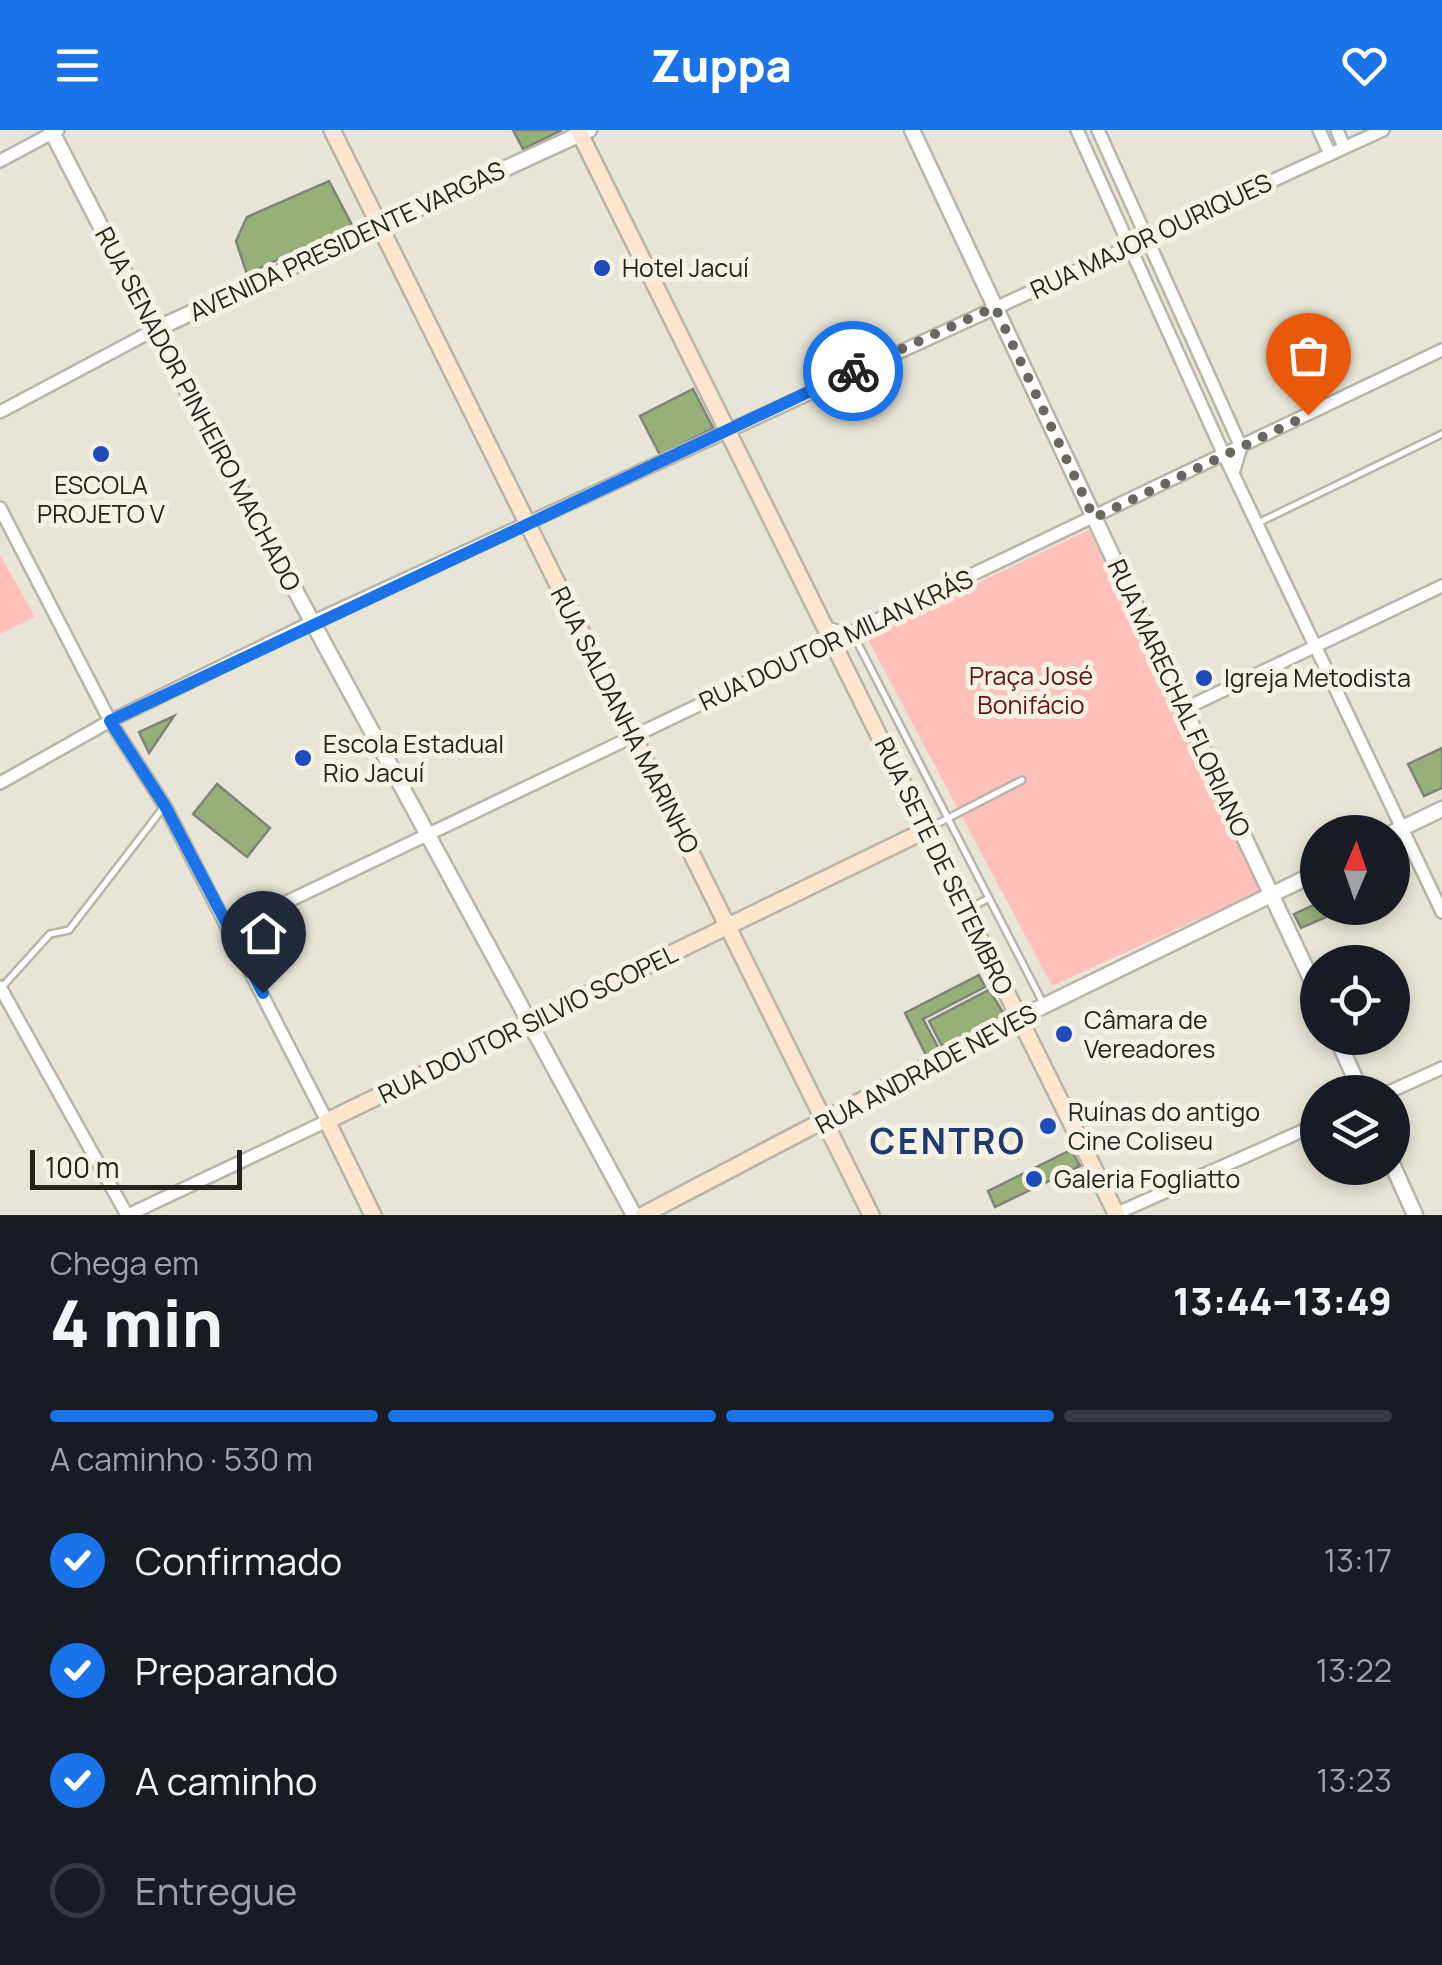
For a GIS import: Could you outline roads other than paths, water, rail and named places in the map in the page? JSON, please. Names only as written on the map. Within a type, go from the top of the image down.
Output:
[{"type":"main road","name":"RUA SALDANHA MARINHO","points":[[332,130],[871,1215]]},
{"type":"main road","name":"RUA SETE DE SETEMBRO","points":[[583,132],[1115,1214]]},
{"type":"main road","name":"RUA DOUTOR SILVIO SCOPEL","points":[[327,1121],[926,830]]},
{"type":"main road","name":"RUA ANDRADE NEVES","points":[[643,1215],[1019,1018]]},
{"type":"main road","points":[[327,1121],[373,1215]]},
{"type":"street","name":"RUA MARECHAL FLORIANO","points":[[912,130],[1300,954]]},
{"type":"street","points":[[1077,130],[1391,815]]},
{"type":"street","points":[[1098,130],[1241,447],[1234,473]]},
{"type":"street","points":[[1319,130],[1330,154]]},
{"type":"street","points":[[1337,130],[1344,148]]},
{"type":"street","name":"RUA MAJOR OURIQUES","points":[[0,782],[110,721],[312,622],[1383,130]]},
{"type":"street","points":[[0,160],[54,131]]},
{"type":"street","name":"RUA SENADOR PINHEIRO MACHADO","points":[[54,131],[154,330],[634,1215]]},
{"type":"street","name":"AVENIDA PRESIDENTE VARGAS","points":[[0,412],[154,330],[583,132]]},
{"type":"street","points":[[1154,298],[1171,292]]},
{"type":"street","name":"RUA DOUTOR MILAN KRÁS","points":[[230,929],[1442,351]]},
{"type":"street","points":[[1192,382],[1208,374]]},
{"type":"street","points":[[0,508],[110,721],[165,806],[327,1121]]},
{"type":"street","points":[[1184,709],[1442,586]]},
{"type":"street","points":[[1410,825],[1442,808]]},
{"type":"street","points":[[1410,853],[1442,912]]},
{"type":"street","name":"RUA ANDRADE NEVES","points":[[1019,1018],[1300,881]]},
{"type":"street","points":[[0,988],[127,1215]]},
{"type":"street","points":[[1410,1082],[1442,1068]]},
{"type":"street","name":"RUA DOUTOR SILVIO SCOPEL","points":[[127,1215],[327,1121]]},
{"type":"street","points":[[1115,1214],[1300,1132]]},
{"type":"street","points":[[1401,1185],[1415,1215]]},
{"type":"lane","points":[[1258,523],[1442,434]]},
{"type":"lane","points":[[824,624],[852,632]]},
{"type":"lane","name":"RUA SETE DE SETEMBRO","points":[[852,632],[1044,1006]]},
{"type":"lane","points":[[868,712],[889,703]]},
{"type":"lane","points":[[926,830],[1022,780]]},
{"type":"lane","points":[[0,988],[50,934],[69,930],[165,806]]},
{"type":"lane","points":[[965,910],[989,898]]},
{"type":"place","name":"Hotel Jacuí","points":[[602,268]]},
{"type":"place","name":"ESCOLA PROJETO V","points":[[101,454]]},
{"type":"place","name":"Igreja Metodista","points":[[1204,678]]},
{"type":"place","name":"Escola Estadual Rio Jacuí","points":[[303,758]]},
{"type":"place","name":"Câmara de Vereadores","points":[[1064,1034]]},
{"type":"place","name":"Ruínas do antigo Cine Coliseu","points":[[1048,1126]]},
{"type":"place","name":"Galeria Fogliatto","points":[[1034,1179]]},
{"type":"district","name":"CENTRO","points":[[948,1142]]},
{"type":"park label","name":"Praça José Bonifácio","points":[[1031,690]]}]
